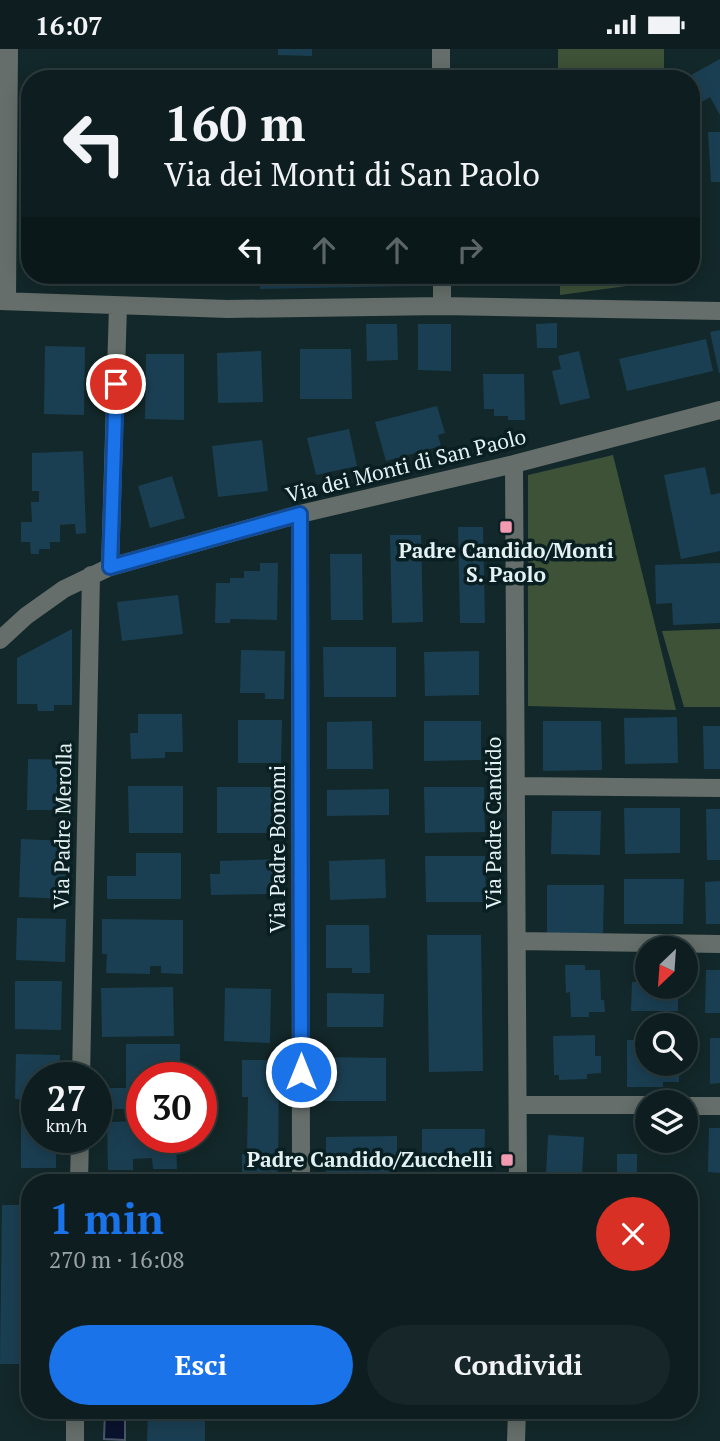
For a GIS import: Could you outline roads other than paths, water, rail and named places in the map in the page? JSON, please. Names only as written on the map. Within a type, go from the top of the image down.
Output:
[{"type":"street","points":[[9,49],[3,301],[228,309],[442,306],[720,310]]},
{"type":"street","points":[[441,49],[441,70]]},
{"type":"street","points":[[442,284],[442,306]]},
{"type":"street","points":[[110,567],[118,306]]},
{"type":"street","name":"Via dei Monti di San Paolo","points":[[0,640],[50,598],[110,567],[300,514],[513,464],[720,410]]},
{"type":"street","name":"Via Padre Candido","points":[[513,464],[518,1174]]},
{"type":"street","name":"Via Padre Bonomi","points":[[300,514],[301,1174]]},
{"type":"street","name":"Via Padre Merolla","points":[[81,1062],[91,575]]},
{"type":"street","points":[[517,786],[720,788]]},
{"type":"street","points":[[517,941],[720,944]]},
{"type":"street","points":[[517,1105],[635,1105]]},
{"type":"street","points":[[698,1106],[720,1106]]},
{"type":"street","points":[[79,1153],[79,1174]]},
{"type":"street","points":[[75,1419],[75,1441]]},
{"type":"street","points":[[516,1441],[517,1419]]},
{"type":"water","points":[[105,1419],[125,1419],[125,1440],[104,1439]]},
{"type":"place","name":"Padre Candido/Monti S. Paolo","points":[[506,527]]},
{"type":"place","name":"Padre Candido/Zucchelli","points":[[507,1160]]}]
